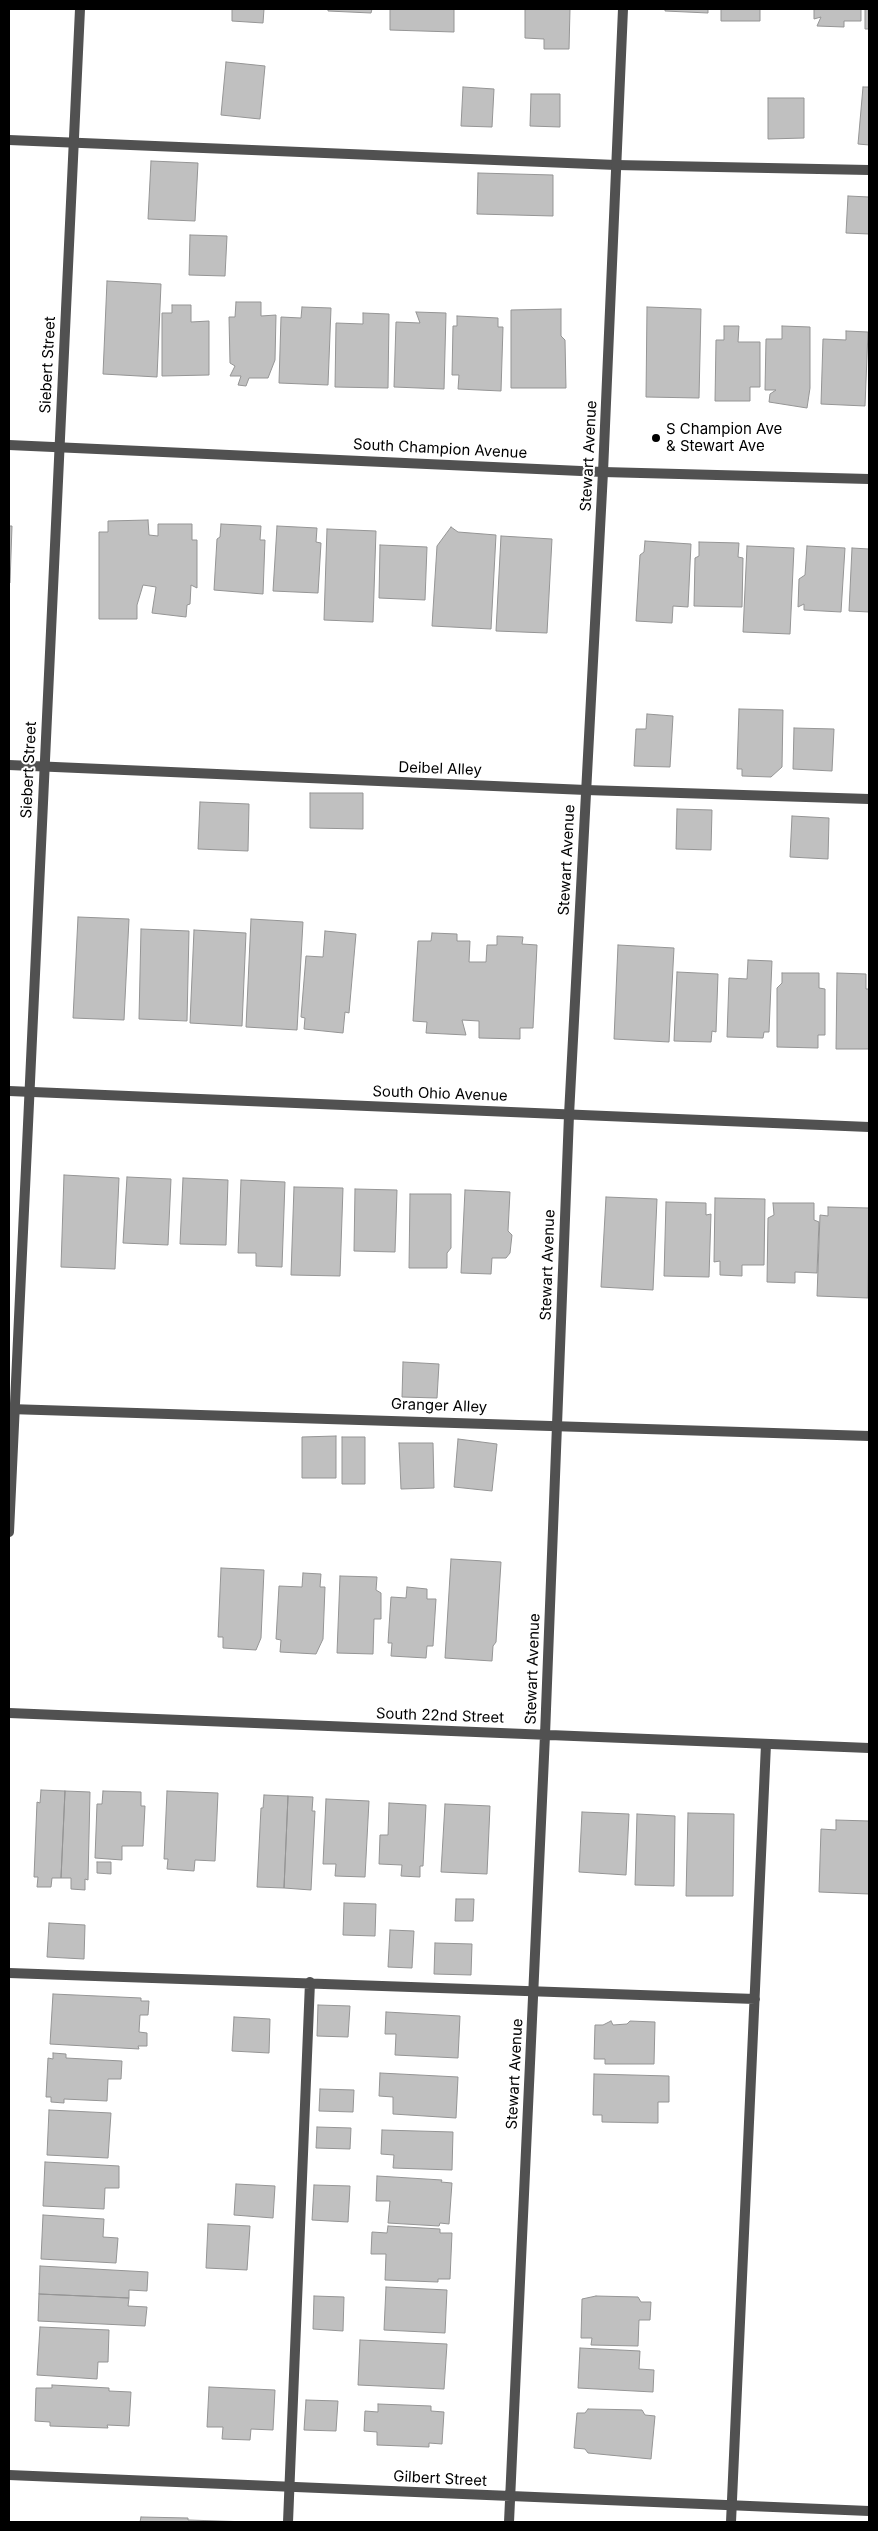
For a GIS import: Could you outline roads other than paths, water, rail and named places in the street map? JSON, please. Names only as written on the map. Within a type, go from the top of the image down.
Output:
[{"type":"street","name":"Siebert Street","points":[[9,1532],[11,1409],[30,1092],[80,9]]},
{"type":"street","name":"Stewart Avenue","points":[[509,2522],[545,1735],[569,1114],[603,472],[623,9]]},
{"type":"street","points":[[9,140],[616,164],[869,170]]},
{"type":"street","name":"South Champion Avenue","points":[[9,445],[603,472],[869,479]]},
{"type":"street","name":"Deibel Alley","points":[[9,765],[586,790],[869,799]]},
{"type":"street","name":"South Ohio Avenue","points":[[9,1091],[869,1127]]},
{"type":"street","name":"Granger Alley","points":[[11,1409],[558,1424],[869,1436]]},
{"type":"street","name":"South 22nd Street","points":[[9,1713],[869,1748]]},
{"type":"street","points":[[731,2522],[766,1744]]},
{"type":"street","points":[[9,1973],[310,1982],[754,1999]]},
{"type":"street","points":[[288,2522],[310,1982]]},
{"type":"street","name":"Gilbert Street","points":[[9,2474],[869,2511]]},
{"type":"place","name":"S Champion Ave & Stewart Ave","points":[[656,438]]}]
